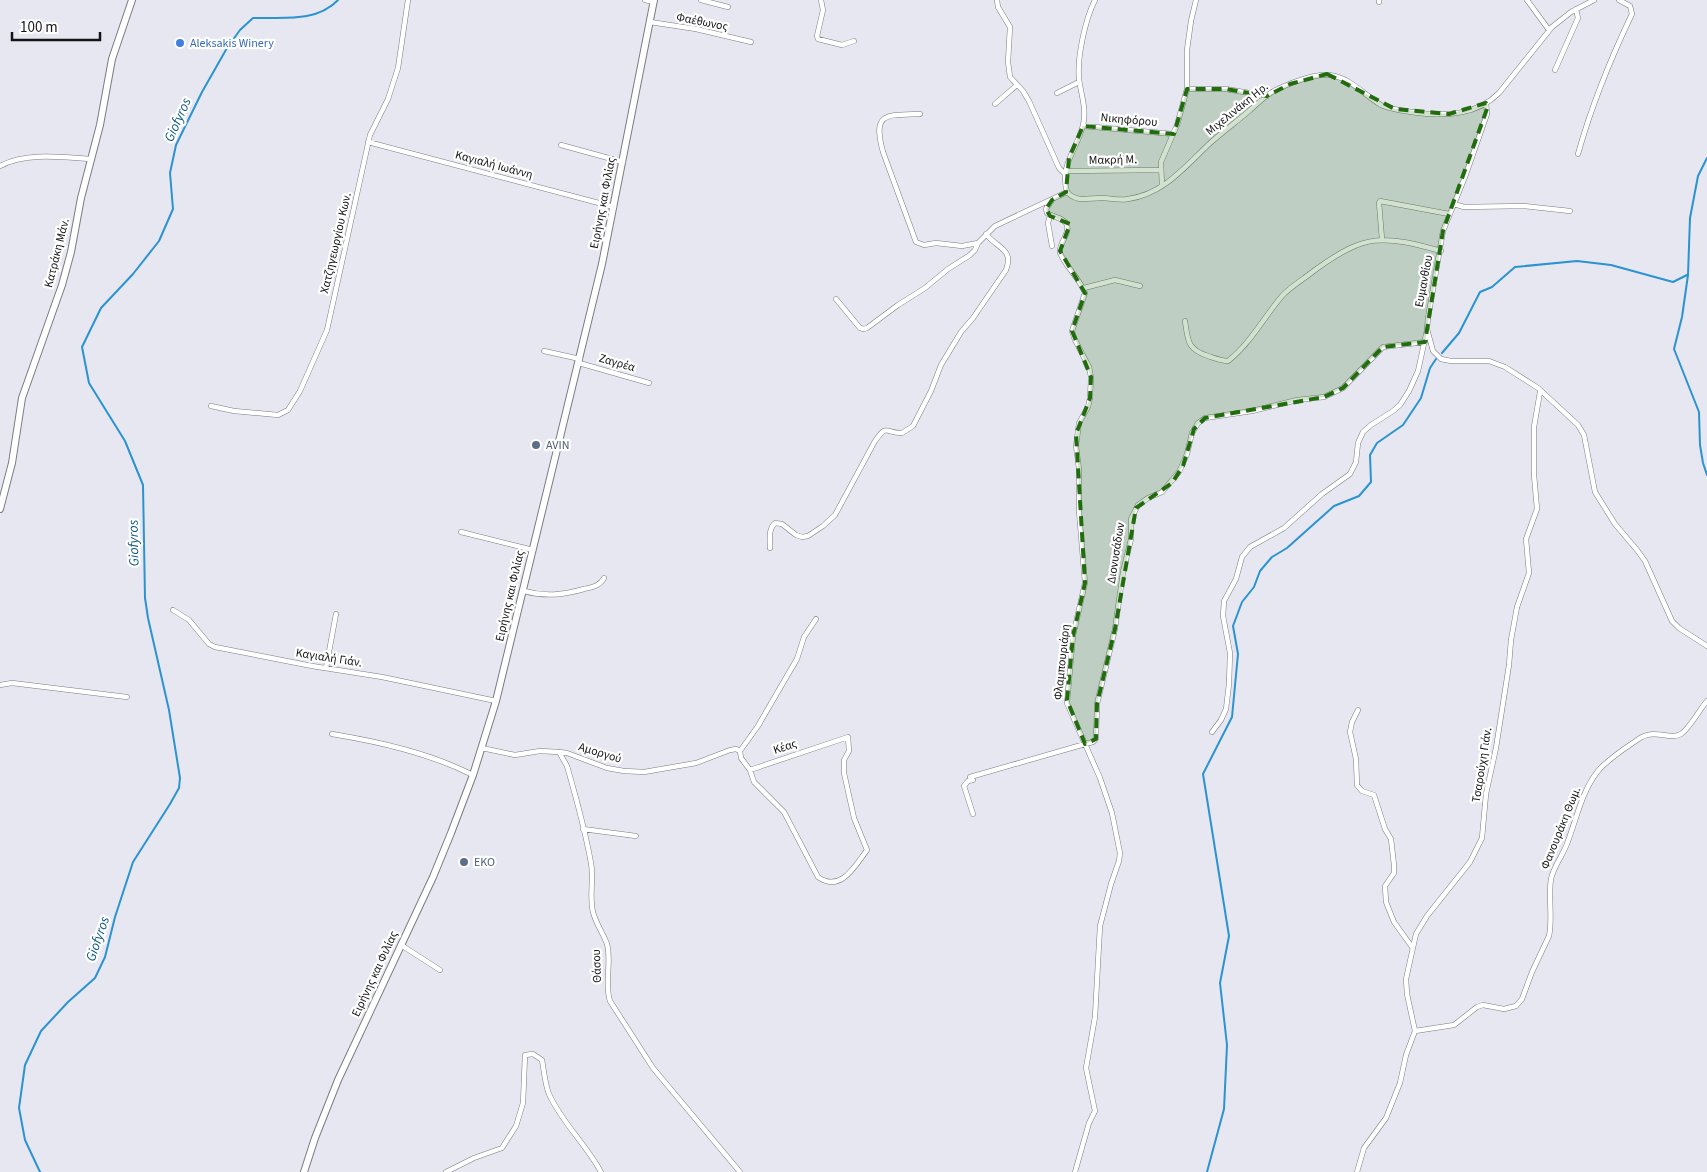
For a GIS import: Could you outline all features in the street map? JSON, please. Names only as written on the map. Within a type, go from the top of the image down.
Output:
[{"type":"street","name":"Κατράκη Μάν.","points":[[0,510],[12,463],[22,398],[62,285],[71,252],[90,159],[100,125],[114,54],[132,0]]},
{"type":"street","name":"Χατζηγεωργίου Κων.","points":[[211,406],[278,415],[288,410],[296,399],[327,330],[368,142],[397,75],[408,0]]},
{"type":"street","points":[[645,0],[654,1]]},
{"type":"street","points":[[701,0],[728,6]]},
{"type":"street","points":[[822,0],[823,10],[818,39],[842,45],[854,41]]},
{"type":"street","points":[[997,0],[998,7],[1010,27],[1009,73],[1011,79],[1027,98],[1059,168],[1066,173]]},
{"type":"street","points":[[836,299],[860,328],[864,329],[922,291],[948,269],[970,255],[986,234],[1000,223],[1067,192],[1066,173],[1070,156],[1083,126],[1084,104],[1079,66],[1090,12],[1095,0]]},
{"type":"street","points":[[1162,186],[1160,170],[1162,158],[1179,121],[1187,89],[1187,50],[1190,21],[1196,0]]},
{"type":"street","points":[[1527,0],[1549,30]]},
{"type":"street","name":"Μιχελινάκη Ηρ.","points":[[1067,192],[1072,197],[1080,200],[1103,198],[1122,200],[1141,196],[1176,177],[1215,140],[1267,96],[1290,84],[1327,74],[1345,80],[1378,103],[1395,110],[1430,114],[1454,114],[1474,109],[1499,93],[1549,30],[1561,19],[1594,0]]},
{"type":"street","points":[[1578,154],[1596,95],[1632,14],[1630,6],[1619,0]]},
{"type":"street","name":"Ειρήνης και Φιλίας","points":[[304,1172],[329,1100],[443,854],[482,748],[524,591],[579,361],[614,207],[654,1]]},
{"type":"street","points":[[1555,70],[1578,18],[1576,9]]},
{"type":"street","name":"Φαέθωνος","points":[[650,22],[696,29],[751,42]]},
{"type":"street","points":[[1057,93],[1080,82]]},
{"type":"street","points":[[995,104],[1017,85]]},
{"type":"street","points":[[1187,89],[1226,89],[1267,96]]},
{"type":"street","name":"Ευμανθίου","points":[[1486,103],[1487,114],[1465,177],[1443,231],[1429,307],[1428,329],[1433,351],[1441,359],[1456,362],[1481,360],[1494,362],[1512,370],[1534,385],[1562,409],[1582,430],[1595,492],[1618,528],[1645,561],[1670,618],[1678,628],[1707,646]]},
{"type":"street","points":[[920,114],[885,116],[880,130],[883,152],[916,242],[924,245],[936,243],[962,246],[978,243]]},
{"type":"street","name":"Νικηφόρου","points":[[1083,126],[1173,134]]},
{"type":"street","name":"Καγιαλή Ιωάννη","points":[[368,142],[614,207]]},
{"type":"street","points":[[561,145],[623,162]]},
{"type":"street","points":[[0,166],[31,157],[90,159]]},
{"type":"street","name":"Μακρή Μ.","points":[[1066,173],[1160,170]]},
{"type":"street","points":[[1052,200],[1046,209],[1050,216],[1065,222],[1068,226],[1060,251],[1061,256],[1084,288],[1115,280],[1140,286]]},
{"type":"street","points":[[1382,239],[1380,201],[1449,214]]},
{"type":"street","points":[[1454,204],[1464,207],[1523,206],[1570,211]]},
{"type":"street","points":[[1050,216],[1048,223],[1052,246]]},
{"type":"street","points":[[770,548],[770,530],[774,523],[782,524],[796,536],[802,537],[808,536],[823,526],[835,515],[874,441],[881,433],[887,430],[902,433],[913,426],[931,391],[941,365],[960,332],[973,318],[1006,270],[1009,257],[986,234]]},
{"type":"street","points":[[1185,321],[1188,340],[1193,350],[1218,360],[1228,361],[1261,325],[1289,289],[1339,254],[1356,245],[1382,239],[1404,241],[1440,251]]},
{"type":"street","name":"Φλαμπουριάρη","points":[[1075,1172],[1089,1123],[1095,1110],[1086,1068],[1095,1017],[1099,932],[1111,884],[1120,861],[1112,813],[1095,764],[1067,703],[1073,636],[1085,584],[1076,446],[1079,423],[1088,407],[1092,377],[1072,330],[1084,298],[1084,288]]},
{"type":"street","points":[[1212,732],[1226,709],[1229,684],[1230,653],[1223,616],[1224,601],[1236,579],[1242,557],[1250,547],[1284,528],[1329,487],[1350,474],[1356,462],[1358,443],[1363,432],[1371,424],[1400,405],[1409,391],[1418,371],[1428,329]]},
{"type":"street","name":"Διονυσάδων","points":[[1085,744],[1096,739],[1097,704],[1115,629],[1123,572],[1131,539],[1131,518],[1138,505],[1162,492],[1179,472],[1188,454],[1192,433],[1198,423],[1205,418],[1252,411],[1296,400],[1324,397],[1343,388],[1383,347],[1425,342]]},
{"type":"street","name":"Ζαγρέα","points":[[544,350],[649,383]]},
{"type":"street","name":"Τσαρούχη Γιάν.","points":[[1415,1031],[1406,980],[1412,947],[1421,925],[1470,862],[1482,838],[1486,794],[1496,748],[1511,640],[1517,607],[1529,573],[1526,539],[1537,508],[1534,475],[1534,427],[1540,392]]},
{"type":"street","points":[[461,532],[533,550]]},
{"type":"street","points":[[524,591],[542,595],[564,594],[600,584],[604,578]]},
{"type":"street","name":"Καγιαλή Γιάν.","points":[[173,610],[189,620],[209,644],[215,647],[382,677],[496,701]]},
{"type":"street","points":[[326,668],[336,614]]},
{"type":"street","points":[[750,770],[741,758],[740,751],[758,726],[780,689],[797,659],[804,637],[816,619]]},
{"type":"street","points":[[0,685],[12,684],[127,697]]},
{"type":"street","name":"Φανουράκη Θωμ.","points":[[1415,1031],[1454,1025],[1477,1007],[1483,1005],[1507,1009],[1520,1002],[1549,936],[1552,876],[1568,841],[1583,799],[1594,777],[1606,764],[1642,737],[1654,734],[1672,736],[1680,734],[1707,701]]},
{"type":"street","points":[[1358,710],[1352,722],[1350,732],[1356,759],[1357,785],[1362,792],[1374,795],[1385,829],[1391,839],[1394,873],[1385,886],[1386,902],[1394,922],[1412,947]]},
{"type":"street","points":[[332,734],[414,752],[450,763],[473,775]]},
{"type":"street","name":"Κέας","points":[[848,737],[849,751],[844,760],[844,773],[854,818],[867,850],[843,880],[835,883],[825,882],[818,877],[784,812],[754,782],[750,770],[848,737]]},
{"type":"street","points":[[973,814],[964,786],[968,781],[973,780],[970,777],[1085,744]]},
{"type":"street","name":"Αμοργού","points":[[482,748],[515,755],[540,752],[567,753],[607,768],[644,772],[696,763],[730,750],[736,749],[740,751]]},
{"type":"street","name":"Θάσου","points":[[559,752],[567,766],[591,863],[593,911],[607,944],[608,994],[610,1001],[653,1068],[740,1172]]},
{"type":"street","points":[[582,829],[636,836]]},
{"type":"street","points":[[401,945],[440,970]]},
{"type":"street","points":[[1357,1172],[1364,1148],[1386,1118],[1400,1083],[1406,1055],[1415,1031]]},
{"type":"street","points":[[446,1172],[474,1158],[502,1148],[516,1126],[523,1103],[526,1055],[534,1054],[542,1060],[548,1092],[557,1110],[594,1159],[601,1172]]},
{"type":"highlighted area","points":[[1327,74],[1395,109],[1449,114],[1486,103],[1488,106],[1443,231],[1425,342],[1383,347],[1343,388],[1324,397],[1205,418],[1194,429],[1183,466],[1172,483],[1136,508],[1115,629],[1097,704],[1096,739],[1085,744],[1067,700],[1073,636],[1085,583],[1076,434],[1090,398],[1091,377],[1072,331],[1085,293],[1060,251],[1070,224],[1050,216],[1046,209],[1052,200],[1066,192],[1069,158],[1083,126],[1174,134],[1187,89],[1226,89],[1267,96],[1290,84]]},
{"type":"waterway","name":"Giofyros","points":[[40,1172],[25,1140],[19,1108],[25,1065],[41,1031],[68,1002],[95,978],[105,957],[115,917],[133,862],[179,788],[180,778],[169,710],[145,598],[143,485],[125,441],[89,383],[82,347],[101,308],[133,274],[159,241],[173,209],[170,173],[176,145],[202,92],[227,48],[240,30],[253,18],[309,16],[320,12],[338,0]]},
{"type":"waterway","points":[[1707,158],[1698,176],[1690,218],[1688,275],[1682,317],[1674,349],[1699,412],[1700,445],[1707,475]]},
{"type":"waterway","points":[[1442,353],[1459,333],[1480,292],[1492,287],[1515,267],[1577,261],[1611,265],[1673,282],[1687,275]]},
{"type":"waterway","points":[[1207,1172],[1224,1109],[1227,1045],[1220,983],[1229,936],[1203,774],[1232,717],[1238,654],[1233,626],[1242,602],[1254,587],[1260,571],[1272,557],[1287,548],[1334,506],[1359,496],[1371,482],[1370,455],[1377,443],[1403,425],[1421,398],[1430,368],[1436,359]]},
{"type":"place","name":"Aleksakis Winery","points":[[180,43]]},
{"type":"place","name":"AVIN","points":[[536,445]]},
{"type":"place","name":"EKO","points":[[464,862]]}]
